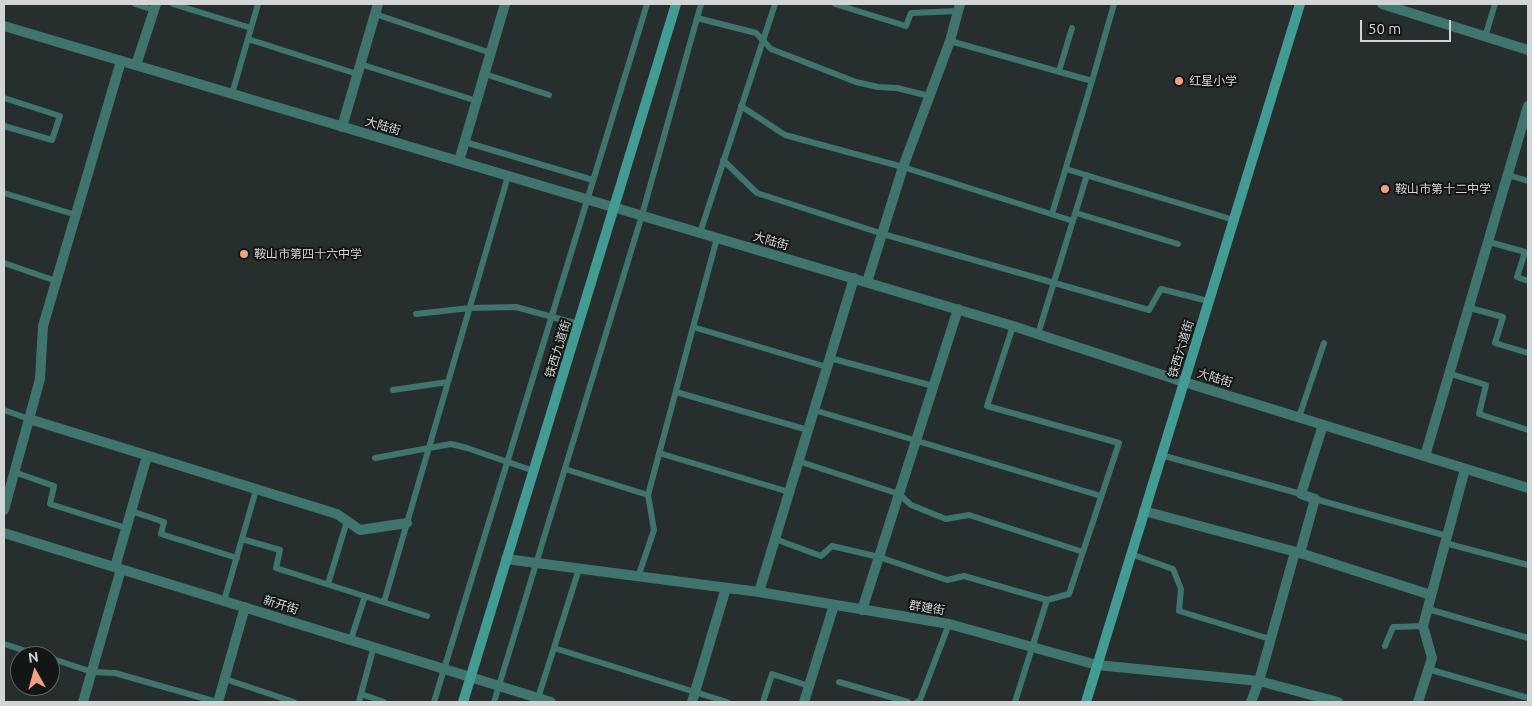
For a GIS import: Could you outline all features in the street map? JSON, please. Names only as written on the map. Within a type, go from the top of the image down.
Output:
[{"type":"main road","name":"铁西九道街","points":[[464,702],[676,4]]},
{"type":"main road","name":"铁西六道街","points":[[1086,702],[1300,4]]},
{"type":"street","points":[[342,127],[378,4]]},
{"type":"street","points":[[459,161],[505,4]]},
{"type":"street","points":[[1387,4],[1528,50]]},
{"type":"street","points":[[136,66],[155,7]]},
{"type":"street","points":[[867,282],[903,167],[950,41],[959,7]]},
{"type":"street","name":"大陆街","points":[[4,26],[958,309],[1184,382],[1528,488]]},
{"type":"street","points":[[4,510],[6,490],[14,472],[40,379],[43,326],[121,61]]},
{"type":"street","points":[[1425,456],[1528,110]]},
{"type":"street","points":[[758,592],[854,278]]},
{"type":"street","points":[[862,610],[958,309]]},
{"type":"street","points":[[29,419],[337,514],[360,530],[407,523]]},
{"type":"street","points":[[1250,702],[1259,681],[1270,639],[1315,499],[1301,494],[1323,425]]},
{"type":"street","points":[[83,702],[118,568],[126,528],[147,456]]},
{"type":"street","points":[[1418,702],[1432,658],[1423,626],[1465,469]]},
{"type":"street","points":[[1144,511],[1297,553],[1431,595]]},
{"type":"street","name":"新开街","points":[[4,533],[472,676],[551,702]]},
{"type":"street","name":"群建街","points":[[506,560],[758,592],[949,624],[1097,665],[1259,681],[1338,702]]},
{"type":"street","points":[[692,702],[726,588]]},
{"type":"street","points":[[804,702],[834,605]]},
{"type":"street","points":[[218,702],[244,607]]},
{"type":"lane","points":[[135,4],[155,7]]},
{"type":"lane","points":[[173,4],[251,28]]},
{"type":"lane","points":[[232,94],[258,4]]},
{"type":"lane","points":[[434,702],[647,4]]},
{"type":"lane","points":[[494,702],[642,216],[701,4]]},
{"type":"lane","points":[[700,233],[774,4]]},
{"type":"lane","points":[[835,4],[906,26],[910,13],[959,7]]},
{"type":"lane","points":[[1052,214],[1114,4]]},
{"type":"lane","points":[[1485,36],[1495,4]]},
{"type":"lane","points":[[375,14],[491,53]]},
{"type":"lane","points":[[697,18],[756,33],[771,49],[856,82],[878,87],[897,88],[929,96]]},
{"type":"lane","points":[[1059,72],[1072,28]]},
{"type":"lane","points":[[248,39],[357,74]]},
{"type":"lane","points":[[950,41],[1092,81]]},
{"type":"lane","points":[[360,64],[476,101]]},
{"type":"lane","points":[[484,74],[550,96]]},
{"type":"lane","points":[[4,98],[60,116],[52,140],[4,126]]},
{"type":"lane","points":[[741,106],[785,135],[903,167],[1073,221]]},
{"type":"lane","points":[[465,142],[593,180]]},
{"type":"lane","points":[[724,160],[757,193],[883,234],[1150,310],[1161,289],[1208,301]]},
{"type":"lane","points":[[1066,169],[1234,220]]},
{"type":"lane","points":[[1038,334],[1087,175]]},
{"type":"lane","points":[[1508,175],[1528,181]]},
{"type":"lane","points":[[384,602],[508,176]]},
{"type":"lane","points":[[4,193],[76,215]]},
{"type":"lane","points":[[1076,214],[1178,244]]},
{"type":"lane","points":[[638,577],[654,530],[648,495],[717,238]]},
{"type":"lane","points":[[1489,242],[1525,252],[1517,278],[1528,281]]},
{"type":"lane","points":[[4,264],[56,281]]},
{"type":"lane","points":[[416,314],[470,308],[516,307],[578,324]]},
{"type":"lane","points":[[1470,308],[1502,317],[1495,343],[1528,353]]},
{"type":"lane","points":[[775,539],[821,556],[832,546],[878,557],[947,580],[964,576],[1047,600],[1069,594],[1119,443],[987,406],[1013,326]]},
{"type":"lane","points":[[693,327],[828,363],[933,386]]},
{"type":"lane","points":[[1300,417],[1324,343]]},
{"type":"lane","points":[[1450,374],[1486,385],[1479,414],[1528,430]]},
{"type":"lane","points":[[393,390],[448,382]]},
{"type":"lane","points":[[676,392],[808,430]]},
{"type":"lane","points":[[4,410],[29,419]]},
{"type":"lane","points":[[814,410],[1101,496]]},
{"type":"lane","points":[[375,458],[451,444],[534,471]]},
{"type":"lane","points":[[659,452],[789,492]]},
{"type":"lane","points":[[1161,455],[1301,494]]},
{"type":"lane","points":[[798,461],[898,494],[911,505],[946,518],[969,515],[1083,552]]},
{"type":"lane","points":[[565,469],[648,495]]},
{"type":"lane","points":[[14,472],[54,486],[50,504],[126,528]]},
{"type":"lane","points":[[224,601],[256,490]]},
{"type":"lane","points":[[1315,499],[1528,565]]},
{"type":"lane","points":[[131,511],[164,522],[161,534],[237,558]]},
{"type":"lane","points":[[328,584],[347,521]]},
{"type":"lane","points":[[242,539],[280,550],[276,568],[426,616]]},
{"type":"lane","points":[[1131,554],[1174,569],[1181,588],[1179,611],[1270,639]]},
{"type":"lane","points":[[538,698],[579,569]]},
{"type":"lane","points":[[351,639],[365,596]]},
{"type":"lane","points":[[1015,702],[1047,600]]},
{"type":"lane","points":[[1428,609],[1528,638]]},
{"type":"lane","points":[[917,702],[920,700],[949,624]]},
{"type":"lane","points":[[1385,646],[1393,628],[1423,626]]},
{"type":"lane","points":[[359,702],[374,646]]},
{"type":"lane","points":[[554,648],[728,702]]},
{"type":"lane","points":[[60,661],[92,672],[115,673],[218,702]]},
{"type":"lane","points":[[1428,669],[1528,698]]},
{"type":"lane","points":[[763,702],[772,674],[809,686]]},
{"type":"lane","points":[[225,679],[294,702]]},
{"type":"lane","points":[[838,682],[908,702]]},
{"type":"lane","points":[[361,694],[384,702]]},
{"type":"place","name":"红星小学","points":[[1179,81]]},
{"type":"place","name":"鞍山市第十二中学","points":[[1385,189]]},
{"type":"place","name":"鞍山市第四十六中学","points":[[244,254]]}]
